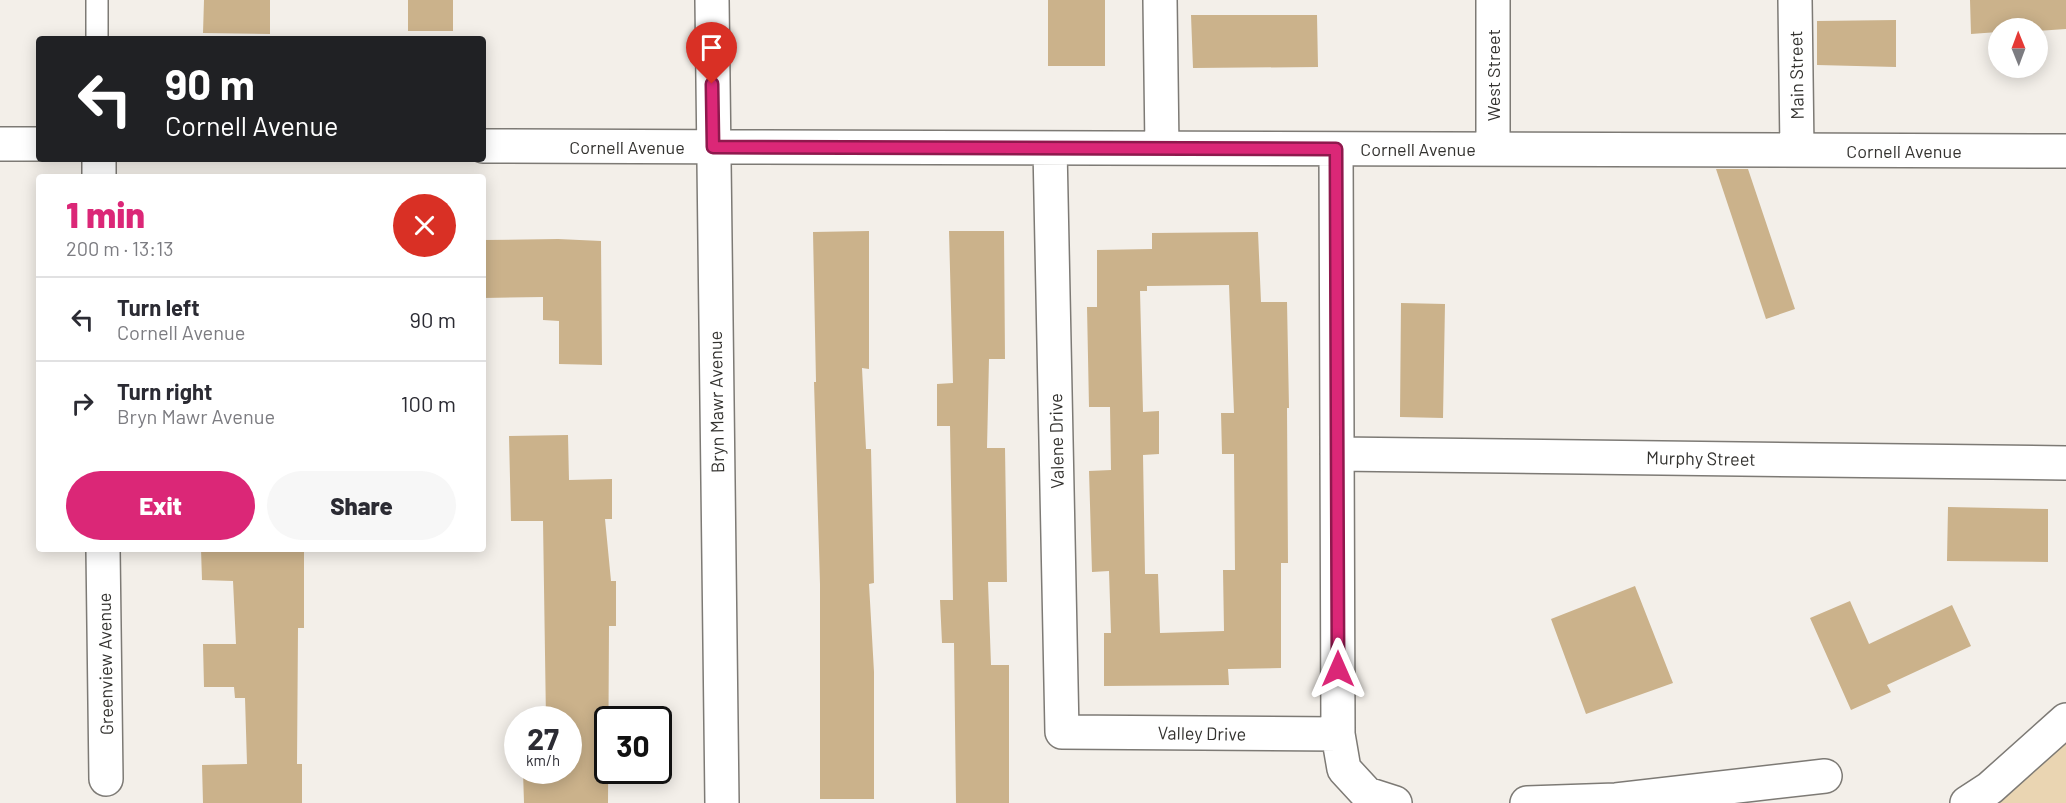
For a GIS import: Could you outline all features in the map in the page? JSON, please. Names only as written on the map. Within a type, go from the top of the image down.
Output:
[{"type":"street","name":"Bryn Mawr Avenue","points":[[711,0],[722,803]]},
{"type":"street","points":[[1160,0],[1162,148]]},
{"type":"street","name":"West Street","points":[[1493,0],[1493,149]]},
{"type":"street","name":"Main Street","points":[[1795,0],[1797,150]]},
{"type":"street","points":[[0,144],[36,144]]},
{"type":"street","name":"Cornell Avenue","points":[[486,146],[2066,151]]},
{"type":"street","name":"Valene Drive","points":[[1050,148],[1062,732],[1066,732]]},
{"type":"street","points":[[1336,149],[1338,734],[1344,769],[1367,794],[1395,803]]},
{"type":"street","name":"Murphy Street","points":[[1337,454],[2066,463]]},
{"type":"street","name":"Greenview Avenue","points":[[103,552],[106,779]]},
{"type":"street","points":[[1967,803],[1990,788],[2066,720]]},
{"type":"street","name":"Valley Drive","points":[[1066,732],[1338,734]]},
{"type":"street","points":[[1527,803],[1616,800],[1825,776]]},
{"type":"lane","points":[[97,0],[97,36]]},
{"type":"shaded area","points":[[2066,743],[2066,803],[1986,803]]},
{"type":"building","points":[[204,0],[270,0],[270,34],[203,33]]},
{"type":"building","points":[[408,0],[453,0],[453,31],[408,31]]},
{"type":"building","points":[[1048,0],[1105,0],[1105,66],[1048,66]]},
{"type":"building","points":[[1970,0],[2066,0],[2066,29],[2048,30],[2048,18],[1988,18],[1988,33],[1971,34]]},
{"type":"building","points":[[1191,15],[1317,15],[1318,67],[1193,68]]},
{"type":"building","points":[[1896,20],[1896,67],[1817,65],[1817,21]]},
{"type":"building","points":[[1716,169],[1748,169],[1795,309],[1766,319]]},
{"type":"building","points":[[869,231],[869,369],[862,368],[866,449],[871,449],[874,583],[869,584],[874,672],[874,799],[820,799],[820,584],[814,382],[816,382],[813,232]]},
{"type":"building","points":[[949,231],[1004,231],[1005,359],[989,359],[987,448],[1005,448],[1007,582],[988,582],[991,665],[1009,665],[1009,803],[956,803],[954,643],[942,643],[940,600],[953,600],[950,426],[937,426],[937,384],[953,383]]},
{"type":"building","points":[[1258,232],[1261,302],[1287,302],[1288,563],[1281,563],[1281,668],[1228,669],[1229,685],[1104,686],[1104,633],[1111,633],[1109,571],[1092,572],[1089,471],[1111,470],[1110,407],[1089,407],[1087,307],[1097,307],[1097,250],[1152,249],[1152,233]],"holes":[[[1229,285],[1234,413],[1221,413],[1222,454],[1234,454],[1235,570],[1223,570],[1224,631],[1160,633],[1158,574],[1145,574],[1143,455],[1159,454],[1159,411],[1143,412],[1140,291],[1147,291],[1147,286]]]},
{"type":"building","points":[[486,240],[601,241],[602,365],[559,364],[559,321],[543,320],[543,297],[486,298]]},
{"type":"building","points":[[1401,303],[1445,304],[1443,418],[1400,417]]},
{"type":"building","points":[[568,435],[569,480],[612,479],[612,519],[605,519],[611,581],[616,581],[616,626],[609,626],[609,706],[594,706],[594,784],[608,784],[608,803],[524,803],[523,784],[582,784],[582,706],[546,706],[543,521],[511,521],[509,436]]},
{"type":"building","points":[[1948,507],[2048,509],[2048,562],[1947,561]]},
{"type":"building","points":[[201,552],[304,552],[304,628],[298,628],[297,764],[302,764],[302,803],[203,803],[202,765],[247,764],[245,698],[235,698],[234,687],[204,687],[203,644],[236,644],[233,581],[202,580]]},
{"type":"building","points":[[1635,586],[1673,683],[1586,714],[1551,619]]},
{"type":"building","points":[[1850,601],[1869,644],[1952,605],[1971,646],[1887,685],[1891,692],[1851,710],[1810,618]]},
{"type":"route","points":[[712,84],[713,147],[1336,149],[1338,669]]}]
